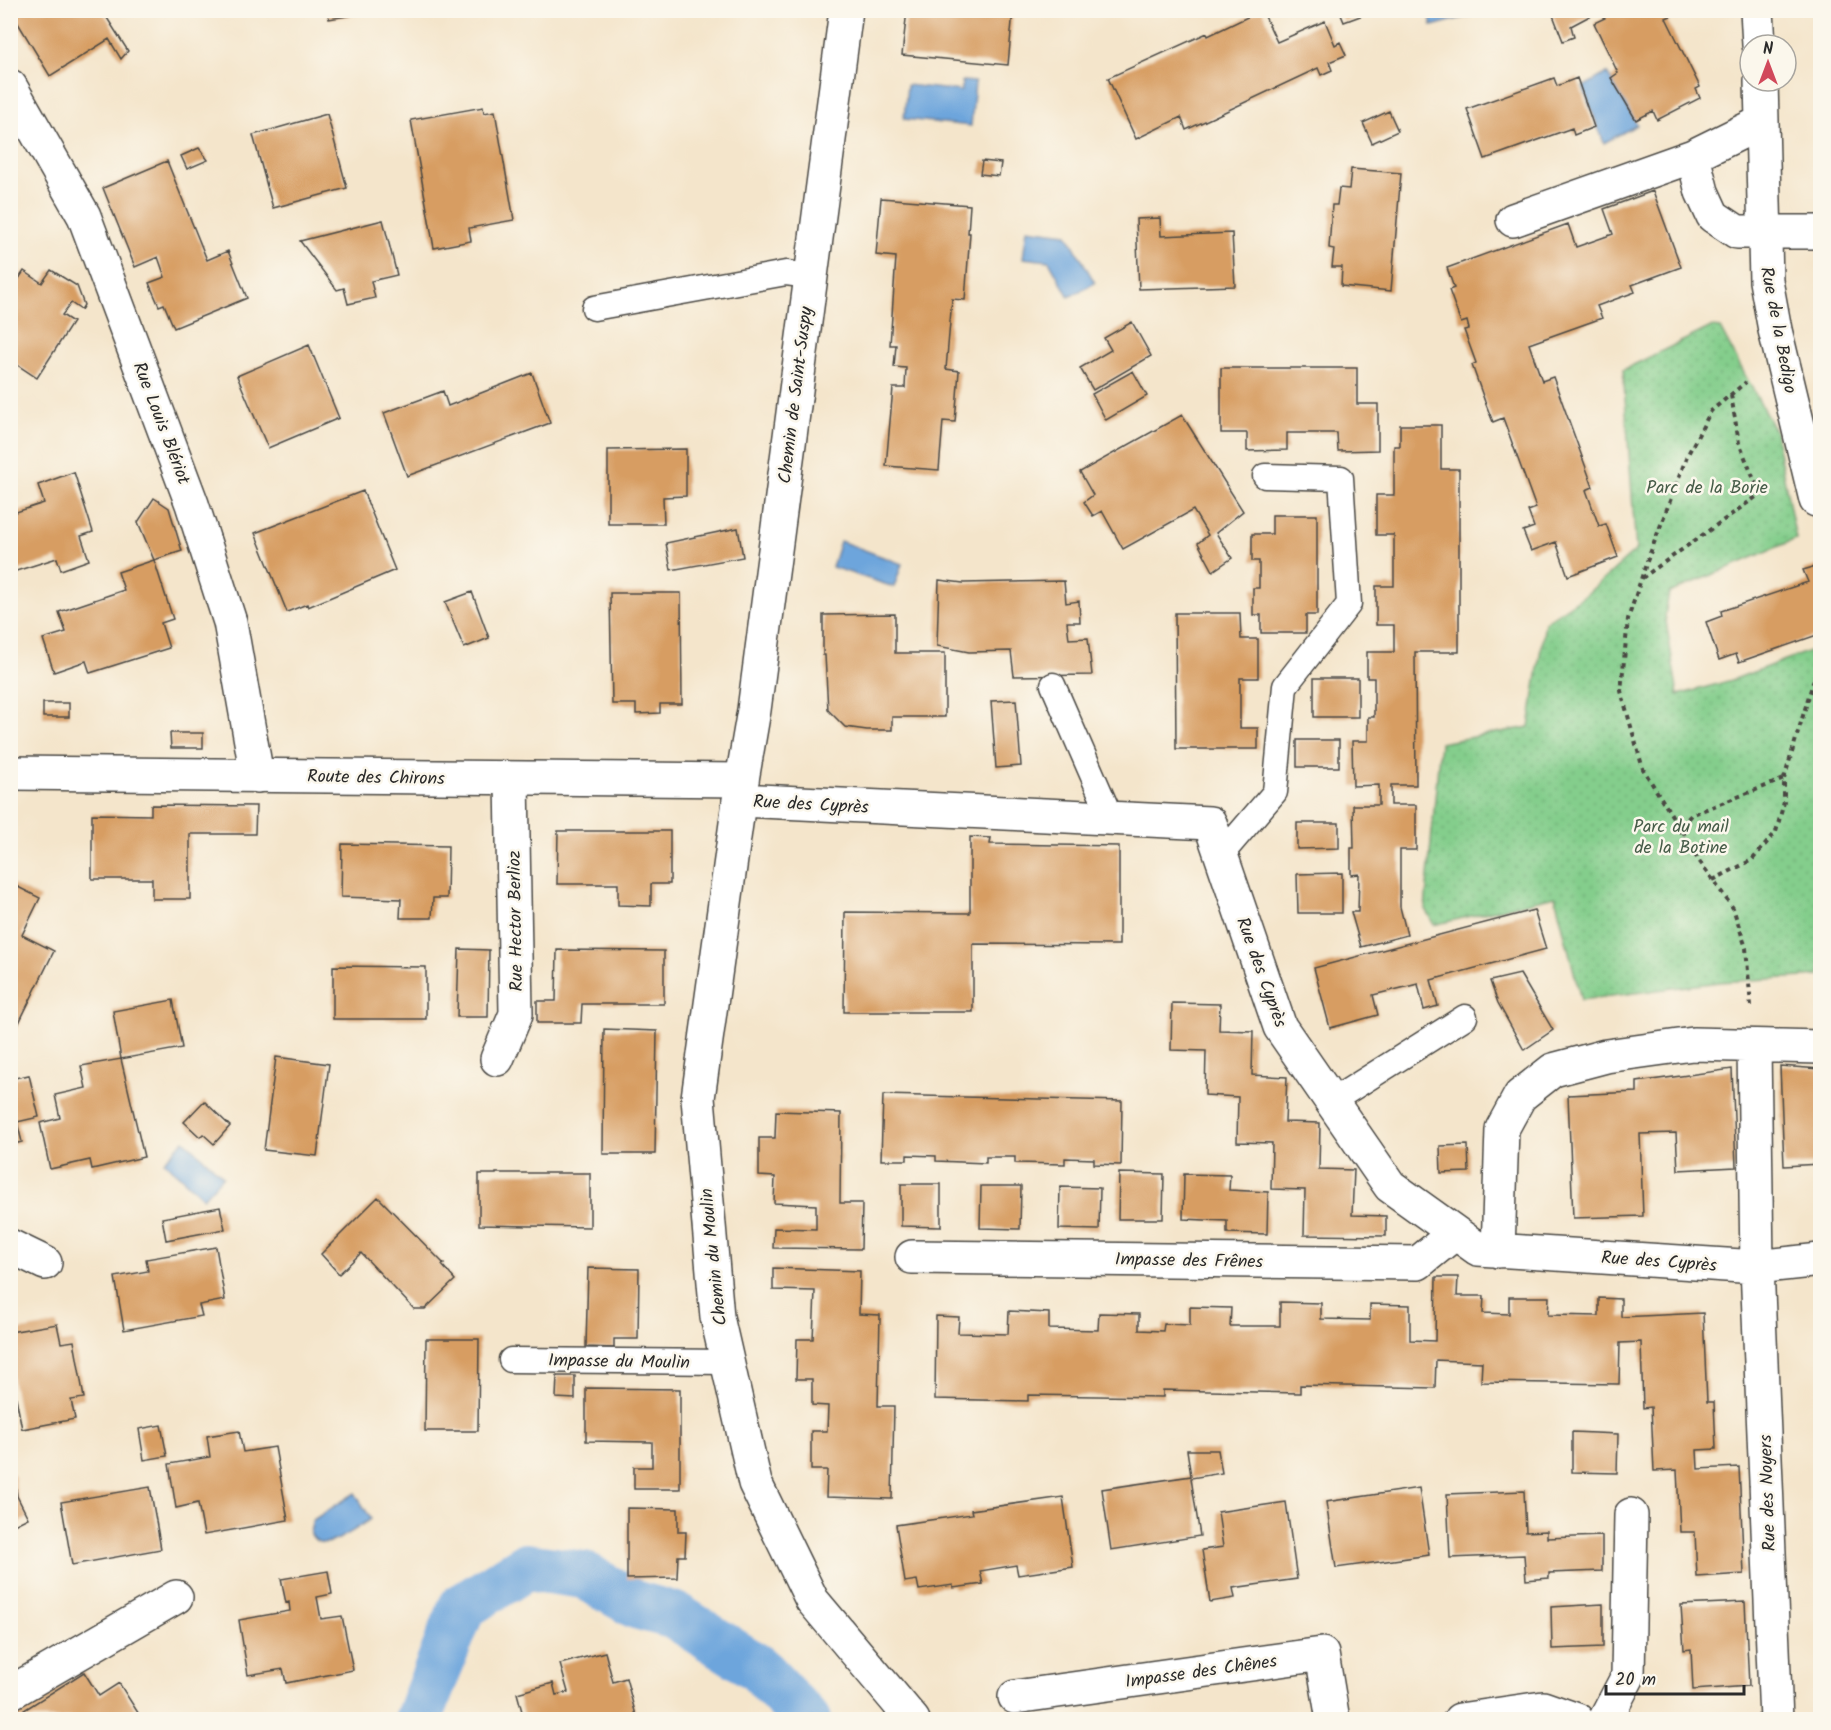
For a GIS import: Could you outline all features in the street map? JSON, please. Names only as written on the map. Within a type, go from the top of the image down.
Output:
[{"type":"street","name":"Chemin de Saint-Suspy","points":[[740,790],[754,710],[846,10]]},
{"type":"street","points":[[1757,10],[1758,33]]},
{"type":"street","name":"Rue Louis Blériot","points":[[11,88],[84,216],[192,504],[230,622],[257,776]]},
{"type":"street","name":"Rue de la Bedigo","points":[[1761,93],[1766,281],[1780,352],[1816,500]]},
{"type":"street","points":[[1513,220],[1694,156],[1762,122]]},
{"type":"street","points":[[1694,156],[1702,192],[1713,216],[1737,232],[1821,232]]},
{"type":"street","name":"Route des Chirons","points":[[10,773],[512,778],[740,790]]},
{"type":"street","name":"Rue Hector Berlioz","points":[[497,1059],[516,1014],[512,778]]},
{"type":"street","name":"Rue des Cyprès","points":[[740,790],[1111,818],[1210,823],[1280,1027],[1390,1186],[1455,1233],[1478,1249],[1498,1251],[1757,1267],[1821,1260]]},
{"type":"street","name":"Chemin du Moulin","points":[[740,790],[698,1098],[717,1317],[755,1483],[812,1600],[913,1719]]},
{"type":"street","points":[[1498,1251],[1502,1129],[1520,1096],[1553,1070],[1606,1056],[1694,1044],[1821,1047]]},
{"type":"street","name":"Rue des Noyers","points":[[1754,1046],[1757,1267],[1776,1719]]},
{"type":"street","name":"Impasse des Frênes","points":[[912,1257],[1418,1263],[1455,1233]]},
{"type":"street","points":[[10,1246],[45,1263]]},
{"type":"street","points":[[1605,1719],[1628,1676],[1631,1515]]},
{"type":"street","points":[[10,1692],[177,1597]]},
{"type":"street","name":"Impasse des Chênes","points":[[1015,1697],[1322,1654],[1333,1719]]},
{"type":"street","points":[[1460,1719],[1543,1708],[1577,1719]]},
{"type":"lane","points":[[594,308],[786,273],[810,276]]},
{"type":"lane","points":[[1221,855],[1275,792],[1285,686],[1349,604],[1341,478],[1265,476]]},
{"type":"lane","points":[[1053,685],[1111,818]]},
{"type":"lane","points":[[1332,1101],[1465,1017]]},
{"type":"lane","name":"Impasse du Moulin","points":[[511,1360],[728,1362]]},
{"type":"path","points":[[1754,1046],[1746,948],[1733,908],[1685,841],[1643,769],[1621,691],[1628,619],[1687,456],[1711,411],[1780,352]]},
{"type":"path","points":[[1731,394],[1738,443],[1760,494]]},
{"type":"path","points":[[1641,579],[1806,460]]},
{"type":"path","points":[[1713,880],[1752,860],[1776,832],[1784,801],[1784,778],[1817,669],[1821,666]]},
{"type":"path","points":[[1685,841],[1683,824],[1691,815],[1784,778]]},
{"type":"green space","name":"Parc du mail de la Botine","points":[[1711,327],[1720,328],[1775,431],[1796,539],[1669,593],[1665,615],[1678,695],[1732,680],[1820,647],[1820,976],[1719,982],[1581,1000],[1555,896],[1434,925],[1425,909],[1440,743],[1529,727],[1545,622],[1588,593],[1636,550],[1623,370]]},
{"type":"water","points":[[1488,10],[1432,26],[1429,11]]},
{"type":"water","points":[[1607,73],[1637,125],[1604,143],[1583,87]]},
{"type":"water","points":[[962,81],[975,82],[971,126],[904,119],[907,85],[961,91]]},
{"type":"water","points":[[1027,229],[1067,234],[1095,283],[1069,297],[1049,261],[1023,258]]},
{"type":"water","points":[[840,541],[902,564],[894,587],[832,567]]},
{"type":"water","points":[[184,1140],[223,1176],[203,1198],[164,1161]]},
{"type":"water","points":[[355,1493],[371,1519],[339,1539],[322,1543],[315,1540],[310,1532],[313,1520]]},
{"type":"building","points":[[10,10],[102,10],[128,51],[121,59],[109,39],[50,76]]},
{"type":"building","points":[[327,10],[372,10],[372,12],[329,19]]},
{"type":"building","points":[[907,10],[1013,11],[1008,65],[902,55]]},
{"type":"building","points":[[1262,10],[1277,42],[1325,21],[1335,45],[1340,42],[1346,55],[1329,62],[1332,70],[1321,75],[1318,68],[1186,130],[1181,117],[1136,139],[1108,78],[1207,33],[1208,36]]},
{"type":"building","points":[[1339,10],[1374,10],[1374,11],[1344,22]]},
{"type":"building","points":[[1551,10],[1601,10],[1571,26],[1574,37],[1563,41]]},
{"type":"building","points":[[1601,10],[1671,10],[1673,15],[1666,18],[1700,87],[1696,89],[1700,98],[1657,120],[1653,111],[1636,120],[1611,78],[1618,73],[1594,23],[1605,18]]},
{"type":"building","points":[[1554,78],[1557,86],[1577,78],[1594,127],[1574,135],[1572,128],[1485,159],[1467,109]]},
{"type":"building","points":[[483,107],[484,113],[495,111],[514,220],[469,228],[471,241],[434,248],[411,120]]},
{"type":"building","points":[[1389,111],[1398,131],[1372,143],[1363,123]]},
{"type":"building","points":[[327,114],[347,188],[273,208],[253,135]]},
{"type":"building","points":[[199,148],[208,160],[187,169],[181,156]]},
{"type":"building","points":[[167,161],[207,260],[228,251],[247,298],[174,328],[164,304],[159,306],[149,283],[165,277],[158,257],[135,267],[103,188]]},
{"type":"building","points":[[982,161],[1001,163],[999,176],[980,174]]},
{"type":"building","points":[[1351,169],[1401,173],[1391,291],[1341,286],[1342,267],[1332,267],[1334,249],[1329,248],[1332,205],[1337,205],[1339,188],[1349,189]]},
{"type":"building","points":[[1653,191],[1681,267],[1632,285],[1635,292],[1597,306],[1602,318],[1529,344],[1542,381],[1553,377],[1593,487],[1586,490],[1599,526],[1606,524],[1618,557],[1568,576],[1556,542],[1531,551],[1523,531],[1534,527],[1528,511],[1536,508],[1503,418],[1493,422],[1485,402],[1472,365],[1476,363],[1464,330],[1469,329],[1467,321],[1461,323],[1449,290],[1454,288],[1447,268],[1568,224],[1576,247],[1613,234],[1604,209]]},
{"type":"building","points":[[881,198],[970,205],[965,300],[952,299],[946,369],[959,371],[955,422],[943,421],[939,470],[886,466],[893,388],[905,388],[906,368],[894,367],[896,345],[890,345],[896,257],[876,255]]},
{"type":"building","points":[[1160,218],[1161,236],[1232,233],[1235,286],[1139,289],[1136,219]]},
{"type":"building","points":[[383,220],[397,275],[371,281],[375,298],[348,304],[344,288],[337,290],[300,241]]},
{"type":"building","points":[[51,270],[77,286],[84,305],[81,310],[71,303],[62,315],[73,322],[37,378],[10,360],[10,292],[24,271],[42,283]]},
{"type":"building","points":[[1132,322],[1151,356],[1093,390],[1080,368],[1111,350],[1104,338]]},
{"type":"building","points":[[309,345],[339,418],[268,448],[237,376]]},
{"type":"building","points":[[1221,368],[1357,368],[1357,404],[1378,404],[1378,450],[1338,451],[1337,433],[1287,433],[1287,450],[1247,451],[1247,433],[1221,433]]},
{"type":"building","points":[[1133,371],[1147,396],[1106,420],[1092,394]]},
{"type":"building","points":[[532,373],[550,423],[407,476],[384,413],[443,391],[448,406]]},
{"type":"building","points":[[1182,415],[1243,511],[1216,533],[1232,558],[1213,571],[1198,543],[1208,535],[1193,510],[1123,549],[1102,511],[1093,516],[1084,502],[1093,495],[1080,472]]},
{"type":"building","points":[[1400,425],[1441,425],[1441,469],[1459,469],[1459,652],[1415,652],[1416,785],[1391,785],[1391,805],[1416,805],[1416,850],[1400,850],[1400,907],[1407,935],[1361,947],[1351,912],[1358,912],[1359,874],[1351,875],[1351,848],[1354,848],[1353,805],[1379,805],[1379,785],[1353,786],[1352,741],[1368,741],[1368,717],[1374,717],[1374,678],[1367,678],[1367,652],[1394,652],[1394,625],[1376,625],[1376,586],[1394,586],[1394,535],[1376,535],[1376,495],[1394,495],[1394,446],[1400,446]]},
{"type":"building","points":[[686,449],[686,496],[663,497],[664,524],[608,524],[608,450]]},
{"type":"building","points":[[74,472],[93,532],[81,536],[89,560],[61,570],[57,558],[10,573],[10,514],[44,503],[38,485]]},
{"type":"building","points":[[363,491],[395,570],[308,607],[307,604],[287,612],[255,533]]},
{"type":"building","points":[[154,498],[169,508],[182,551],[154,560],[138,522]]},
{"type":"building","points":[[1272,515],[1317,515],[1317,615],[1306,615],[1306,633],[1261,633],[1261,615],[1253,615],[1253,588],[1259,588],[1259,561],[1252,561],[1252,534],[1272,534]]},
{"type":"building","points":[[738,528],[743,557],[671,570],[666,543]]},
{"type":"building","points":[[154,560],[173,619],[161,623],[169,648],[90,673],[86,661],[54,672],[43,639],[66,632],[59,612],[124,590],[118,572]]},
{"type":"building","points":[[1820,565],[1820,634],[1739,662],[1736,654],[1719,660],[1706,622],[1722,616],[1721,611],[1808,582],[1803,570]]},
{"type":"building","points":[[939,580],[963,583],[1064,581],[1066,603],[1079,601],[1080,622],[1067,622],[1069,639],[1088,638],[1092,675],[1014,676],[1011,651],[969,652],[937,646]]},
{"type":"building","points":[[472,592],[489,638],[464,648],[445,602]]},
{"type":"building","points":[[610,593],[681,593],[682,704],[660,704],[660,713],[636,714],[636,704],[612,704]]},
{"type":"building","points":[[1175,613],[1240,613],[1241,639],[1258,639],[1258,678],[1240,678],[1240,728],[1258,728],[1258,749],[1176,749]]},
{"type":"building","points":[[895,614],[895,653],[945,653],[945,717],[892,717],[892,730],[845,727],[828,710],[825,655],[823,655],[823,615]]},
{"type":"building","points":[[1314,678],[1358,678],[1358,717],[1314,717]]},
{"type":"building","points":[[1016,700],[1021,766],[996,768],[991,701]]},
{"type":"building","points":[[43,703],[69,703],[69,717],[43,717]]},
{"type":"building","points":[[170,733],[203,733],[203,748],[171,748]]},
{"type":"building","points":[[1297,740],[1339,740],[1339,767],[1297,767]]},
{"type":"building","points":[[151,805],[256,806],[255,834],[190,834],[190,899],[152,899],[152,879],[92,879],[92,814],[151,815]]},
{"type":"building","points":[[1297,823],[1339,823],[1339,848],[1297,849]]},
{"type":"building","points":[[558,831],[670,831],[670,884],[651,884],[651,906],[618,905],[618,884],[557,884]]},
{"type":"building","points":[[970,837],[991,838],[990,844],[1119,846],[1119,945],[973,944],[973,1012],[844,1012],[845,912],[970,913]]},
{"type":"building","points":[[342,844],[448,846],[447,898],[433,898],[432,918],[400,918],[401,899],[341,897]]},
{"type":"building","points":[[1342,873],[1342,913],[1298,913],[1297,874]]},
{"type":"building","points":[[10,883],[40,898],[22,935],[54,951],[13,1035],[10,1034]]},
{"type":"building","points":[[1534,910],[1546,949],[1431,980],[1438,1006],[1424,1010],[1418,984],[1373,995],[1378,1015],[1330,1028],[1314,968]]},
{"type":"building","points":[[459,949],[489,950],[488,1017],[457,1017]]},
{"type":"building","points":[[557,950],[664,951],[664,1004],[582,1004],[581,1023],[537,1023],[537,1001],[556,1001]]},
{"type":"building","points":[[333,966],[426,967],[426,1019],[333,1019]]},
{"type":"building","points":[[1520,974],[1553,1030],[1524,1050],[1498,1003],[1490,981]]},
{"type":"building","points":[[173,1000],[182,1048],[121,1059],[113,1011]]},
{"type":"building","points":[[1172,1003],[1220,1004],[1219,1030],[1253,1031],[1252,1075],[1287,1077],[1285,1122],[1320,1123],[1319,1169],[1354,1170],[1352,1215],[1386,1216],[1386,1236],[1304,1235],[1305,1190],[1271,1189],[1272,1143],[1237,1142],[1238,1097],[1205,1095],[1206,1051],[1171,1050]]},
{"type":"building","points":[[604,1029],[657,1031],[655,1154],[603,1154]]},
{"type":"building","points":[[276,1057],[329,1064],[317,1156],[264,1150]]},
{"type":"building","points":[[121,1059],[144,1157],[92,1169],[90,1160],[50,1169],[40,1123],[60,1118],[55,1095],[86,1088],[81,1066]]},
{"type":"building","points":[[1780,1066],[1820,1069],[1820,1164],[1784,1166]]},
{"type":"building","points":[[1732,1069],[1736,1167],[1678,1170],[1676,1133],[1640,1134],[1643,1216],[1573,1218],[1568,1095],[1637,1092],[1637,1082]]},
{"type":"building","points":[[29,1075],[39,1117],[17,1122],[22,1142],[10,1145],[10,1079]]},
{"type":"building","points":[[883,1095],[1122,1101],[1121,1165],[1094,1164],[1094,1159],[1065,1158],[1065,1164],[1015,1163],[1015,1157],[986,1157],[986,1163],[936,1161],[936,1156],[907,1155],[907,1160],[881,1160]]},
{"type":"building","points":[[204,1101],[230,1126],[214,1144],[203,1134],[200,1137],[184,1122]]},
{"type":"building","points":[[776,1111],[841,1113],[840,1203],[862,1203],[861,1249],[773,1248],[774,1228],[816,1229],[816,1205],[774,1203],[775,1177],[759,1176],[759,1138],[775,1138]]},
{"type":"building","points":[[1468,1145],[1469,1172],[1441,1173],[1440,1146]]},
{"type":"building","points":[[590,1173],[590,1227],[479,1225],[479,1174]]},
{"type":"building","points":[[1119,1173],[1164,1174],[1163,1219],[1118,1219]]},
{"type":"building","points":[[1184,1174],[1230,1175],[1229,1190],[1268,1192],[1267,1234],[1227,1233],[1227,1221],[1183,1219]]},
{"type":"building","points":[[901,1184],[941,1184],[941,1227],[901,1226]]},
{"type":"building","points":[[981,1186],[1021,1186],[1020,1229],[980,1228]]},
{"type":"building","points":[[1060,1187],[1100,1188],[1099,1230],[1059,1229]]},
{"type":"building","points":[[378,1197],[444,1264],[442,1265],[455,1280],[425,1309],[414,1309],[361,1253],[339,1274],[321,1254]]},
{"type":"building","points":[[220,1207],[225,1229],[166,1240],[162,1218]]},
{"type":"building","points":[[216,1247],[225,1300],[199,1305],[202,1316],[124,1330],[115,1277],[148,1271],[146,1259]]},
{"type":"building","points":[[588,1268],[639,1269],[638,1339],[614,1339],[614,1348],[586,1347]]},
{"type":"building","points":[[773,1268],[860,1271],[859,1314],[880,1315],[878,1406],[894,1406],[892,1499],[826,1497],[827,1470],[811,1470],[811,1431],[827,1431],[828,1406],[812,1405],[812,1379],[796,1379],[797,1339],[813,1339],[815,1291],[773,1290]]},
{"type":"building","points":[[1436,1277],[1458,1277],[1457,1296],[1484,1296],[1483,1313],[1509,1314],[1509,1297],[1549,1297],[1548,1315],[1599,1316],[1599,1298],[1621,1299],[1621,1317],[1703,1313],[1707,1402],[1714,1402],[1716,1449],[1697,1450],[1698,1469],[1739,1467],[1744,1574],[1697,1577],[1695,1532],[1680,1532],[1677,1470],[1654,1471],[1651,1407],[1643,1408],[1641,1342],[1620,1343],[1619,1384],[1481,1382],[1482,1362],[1436,1360],[1435,1388],[1300,1385],[1300,1393],[1163,1390],[1163,1397],[1028,1395],[1028,1401],[935,1399],[936,1316],[959,1317],[958,1333],[1008,1334],[1009,1311],[1049,1313],[1049,1329],[1098,1330],[1099,1313],[1139,1314],[1139,1330],[1163,1331],[1164,1324],[1190,1325],[1190,1307],[1231,1308],[1230,1326],[1280,1326],[1280,1302],[1321,1303],[1321,1319],[1370,1320],[1370,1304],[1410,1305],[1410,1340],[1435,1341]]},
{"type":"building","points":[[57,1324],[61,1343],[74,1341],[84,1398],[71,1400],[75,1419],[22,1429],[10,1366],[10,1332]]},
{"type":"building","points":[[426,1339],[479,1339],[478,1431],[425,1431]]},
{"type":"building","points":[[557,1376],[575,1376],[575,1399],[556,1398]]},
{"type":"building","points":[[586,1388],[680,1389],[680,1489],[634,1489],[634,1467],[652,1467],[652,1442],[586,1441]]},
{"type":"building","points":[[161,1425],[167,1456],[144,1460],[139,1429]]},
{"type":"building","points":[[239,1431],[243,1452],[275,1447],[288,1520],[204,1535],[198,1503],[176,1508],[169,1464],[210,1457],[207,1436]]},
{"type":"building","points":[[1572,1432],[1618,1434],[1617,1473],[1572,1472]]},
{"type":"building","points":[[1187,1450],[1218,1450],[1222,1473],[1191,1478],[1200,1536],[1111,1550],[1102,1489],[1191,1476]]},
{"type":"building","points":[[14,1474],[17,1496],[28,1518],[10,1527],[10,1475]]},
{"type":"building","points":[[150,1487],[161,1549],[72,1565],[61,1502]]},
{"type":"building","points":[[1419,1488],[1429,1555],[1336,1568],[1326,1502]]},
{"type":"building","points":[[1524,1491],[1526,1532],[1547,1531],[1547,1538],[1602,1536],[1602,1571],[1549,1573],[1549,1578],[1526,1580],[1524,1555],[1450,1558],[1447,1494]]},
{"type":"building","points":[[1063,1497],[1073,1567],[1018,1575],[1016,1565],[980,1571],[983,1584],[953,1588],[953,1585],[919,1590],[917,1580],[905,1582],[896,1525],[972,1514],[971,1510]]},
{"type":"building","points":[[1286,1502],[1297,1579],[1233,1588],[1235,1598],[1210,1602],[1202,1550],[1223,1547],[1218,1512]]},
{"type":"building","points":[[627,1508],[678,1509],[678,1532],[686,1532],[685,1556],[678,1556],[677,1578],[627,1579]]},
{"type":"building","points":[[328,1571],[332,1594],[317,1597],[321,1619],[342,1616],[353,1670],[286,1683],[283,1669],[248,1675],[239,1620],[290,1611],[281,1579]]},
{"type":"building","points":[[1745,1602],[1749,1686],[1693,1690],[1691,1649],[1684,1650],[1681,1605]]},
{"type":"building","points":[[1603,1604],[1603,1647],[1552,1649],[1551,1607]]},
{"type":"building","points":[[605,1652],[613,1682],[626,1678],[637,1719],[524,1719],[517,1693],[553,1683],[556,1695],[568,1692],[560,1664]]},
{"type":"building","points":[[84,1672],[99,1696],[119,1683],[142,1719],[70,1719],[69,1717],[64,1719],[10,1719]]},
{"type":"building","points":[[1724,1717],[1724,1719],[1708,1719],[1708,1718]]},
{"type":"waterway","points":[[418,1720],[462,1607],[526,1567],[584,1575],[636,1605],[676,1616],[758,1668],[807,1720]]},
{"type":"park label","name":"Parc de la Borie","points":[[1707,487]]}]
